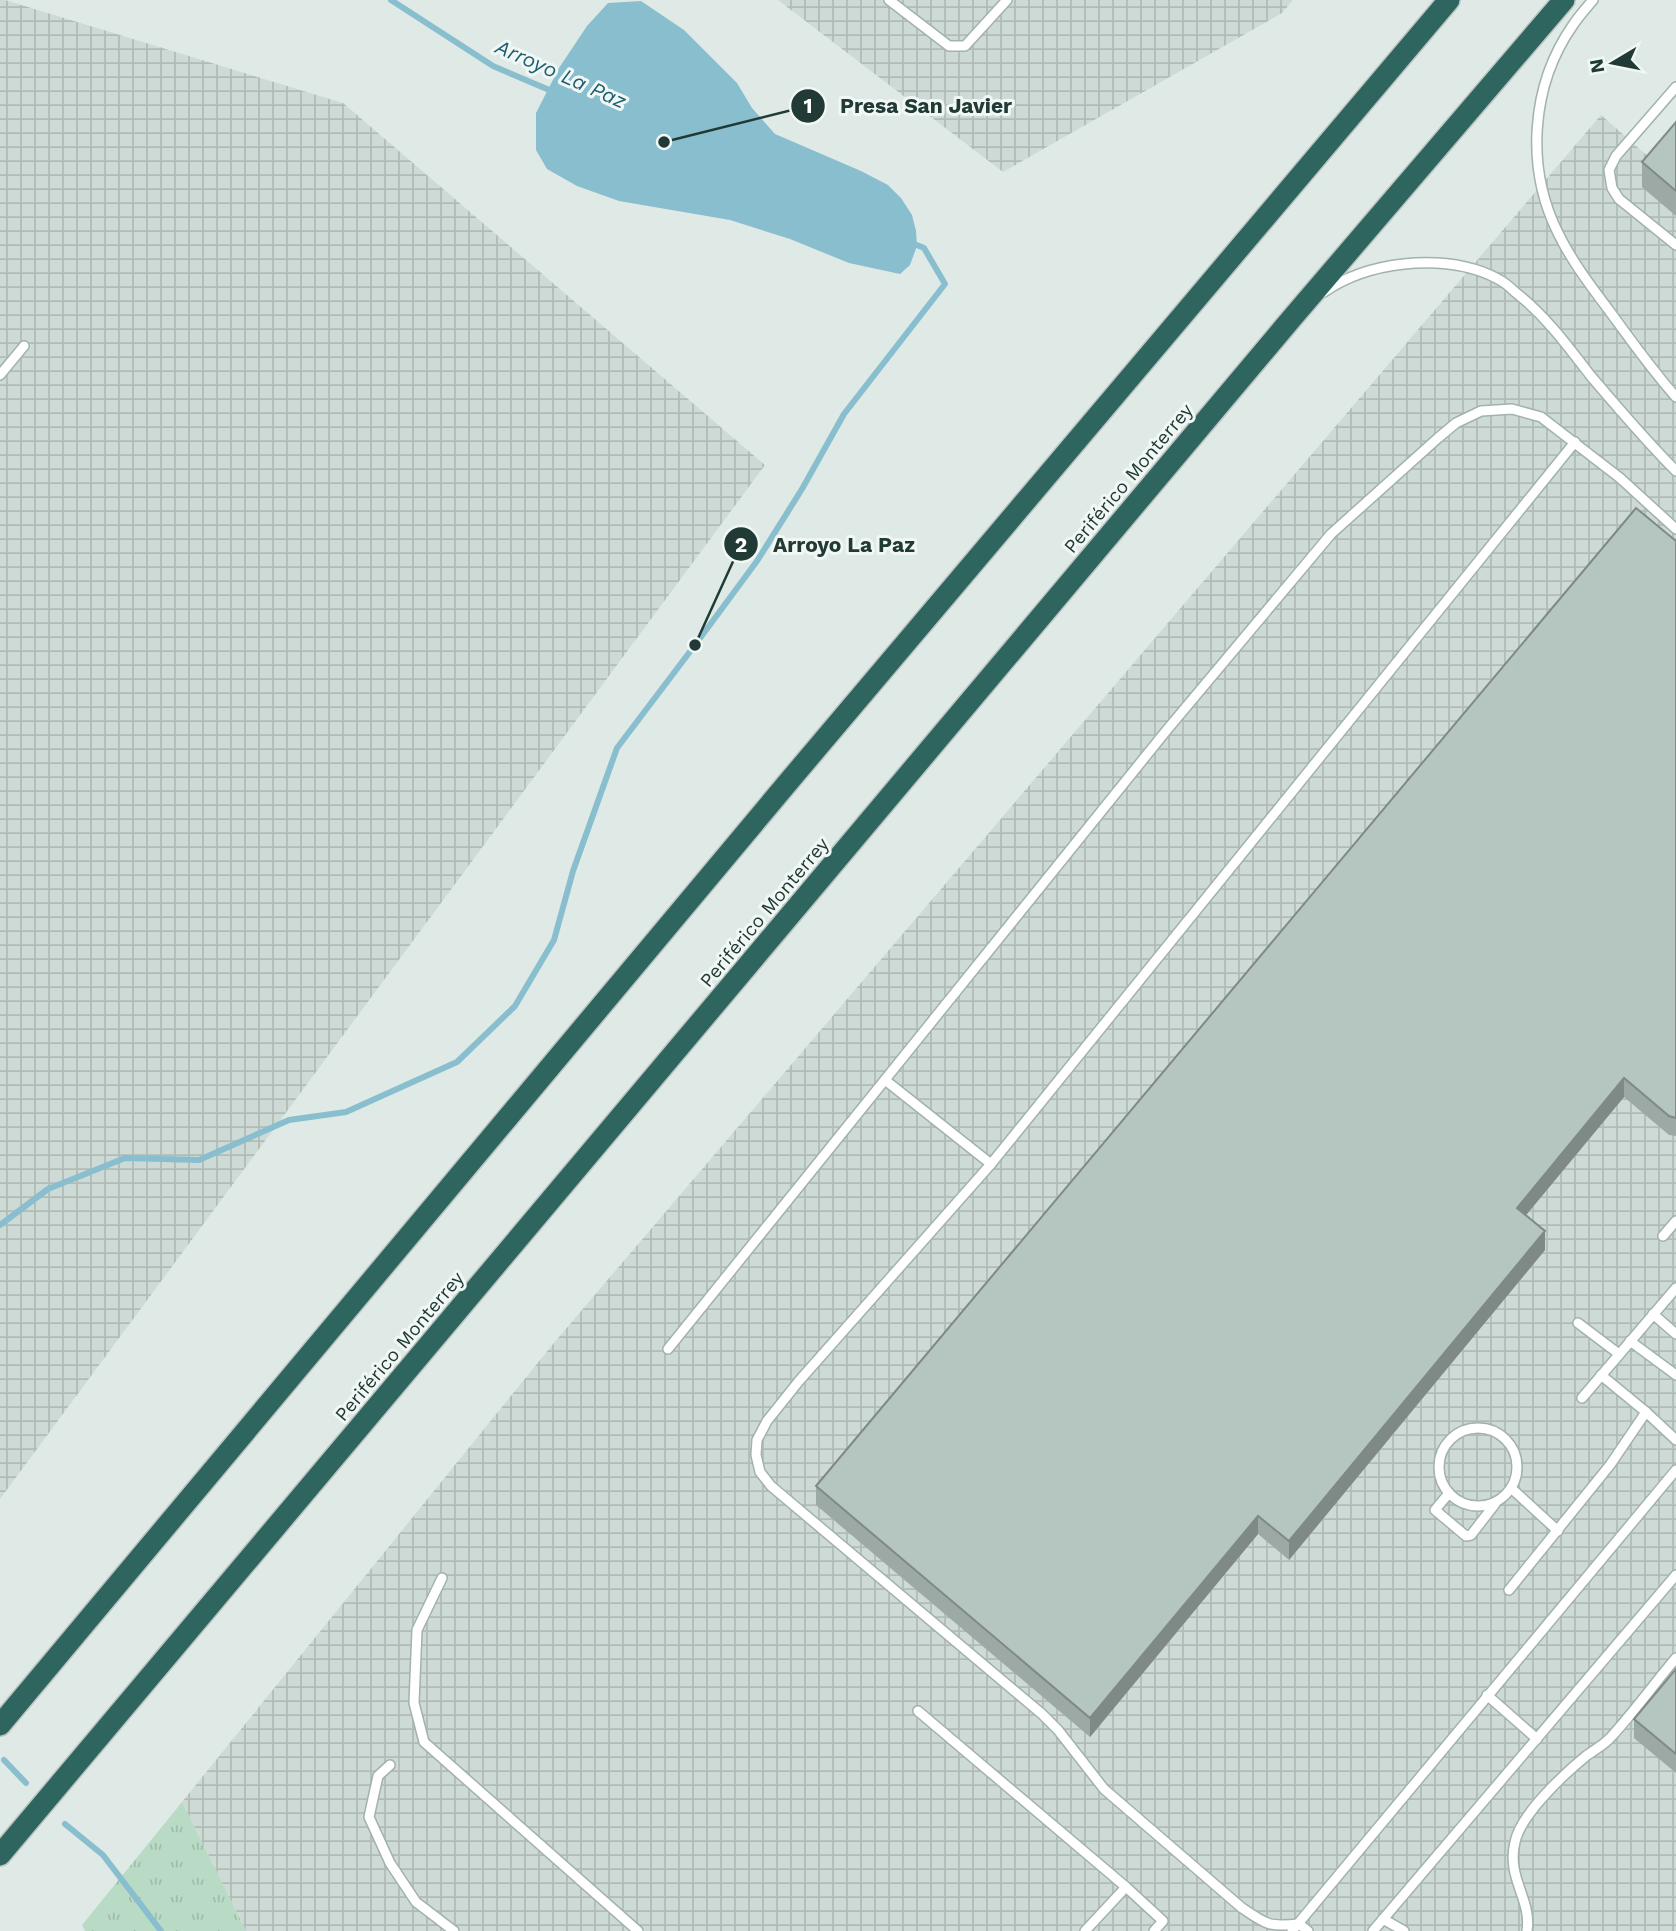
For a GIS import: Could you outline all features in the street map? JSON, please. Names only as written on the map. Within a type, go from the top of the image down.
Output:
[{"type":"highway","points":[[4,1721],[799,769],[1449,0]]},
{"type":"highway","name":"Periférico Monterrey","points":[[0,1855],[1292,318],[1564,0]]},
{"type":"lane","points":[[889,0],[949,46],[959,47],[965,46],[1007,0]]},
{"type":"lane","points":[[1593,0],[1562,42],[1546,80],[1537,143],[1542,190],[1558,234],[1586,278],[1651,368],[1676,397]]},
{"type":"lane","points":[[1676,87],[1616,156],[1609,170],[1612,188],[1619,199],[1676,245]]},
{"type":"lane","points":[[1292,318],[1309,302],[1338,284],[1392,265],[1414,263],[1458,266],[1500,279],[1540,313],[1633,425],[1676,471]]},
{"type":"lane","points":[[0,375],[24,346]]},
{"type":"lane","points":[[668,1349],[1166,731],[1331,534],[1456,423],[1481,411],[1512,409],[1541,417],[1620,478],[1676,530]]},
{"type":"lane","points":[[1308,1931],[1296,1927],[1269,1925],[1242,1908],[1104,1789],[1058,1730],[1042,1714],[771,1486],[760,1472],[756,1455],[757,1440],[767,1421],[799,1381],[991,1164],[1575,442]]},
{"type":"lane","points":[[885,1080],[991,1164]]},
{"type":"lane","points":[[1664,1236],[1676,1222]]},
{"type":"lane","points":[[1581,1398],[1676,1287]]},
{"type":"lane","points":[[1653,1314],[1676,1334]]},
{"type":"lane","points":[[1578,1324],[1619,1354]]},
{"type":"lane","points":[[1630,1341],[1676,1375]]},
{"type":"lane","points":[[1601,1375],[1676,1440]]},
{"type":"lane","points":[[1509,1590],[1610,1465],[1646,1412]]},
{"type":"lane","points":[[1449,1493],[1435,1510],[1466,1536],[1471,1535],[1496,1502],[1511,1488],[1516,1478],[1513,1447],[1498,1433],[1479,1427],[1459,1432],[1445,1446],[1440,1456],[1440,1476],[1449,1493],[1464,1504],[1485,1506],[1496,1502]]},
{"type":"lane","points":[[1296,1927],[1676,1470]]},
{"type":"lane","points":[[1511,1488],[1558,1531]]},
{"type":"lane","points":[[1373,1931],[1676,1575]]},
{"type":"lane","points":[[442,1578],[416,1630],[414,1703],[424,1742],[638,1931]]},
{"type":"lane","points":[[1527,1931],[1525,1904],[1513,1866],[1515,1841],[1528,1816],[1567,1773],[1609,1739],[1676,1658]]},
{"type":"lane","points":[[1487,1695],[1537,1739]]},
{"type":"lane","points":[[918,1711],[1163,1921],[1153,1931]]},
{"type":"lane","points":[[390,1765],[377,1776],[369,1817],[390,1863],[416,1902],[454,1931]]},
{"type":"lane","points":[[1085,1931],[1126,1887]]},
{"type":"lane","points":[[1384,1919],[1404,1931]]},
{"type":"shaded area","points":[[0,0],[343,103],[765,465],[0,1499]]},
{"type":"shaded area","points":[[778,0],[1293,0],[1282,13],[1003,172]]},
{"type":"shaded area","points":[[1601,115],[1676,181],[1676,1931],[246,1931],[182,1802],[553,1344]]},
{"type":"green space","points":[[182,1802],[246,1931],[85,1931],[82,1925]]},
{"type":"water","points":[[641,1],[684,30],[737,83],[752,108],[775,134],[888,185],[912,215],[917,246],[910,265],[900,274],[849,263],[790,239],[730,220],[619,201],[577,186],[547,169],[536,150],[536,113],[559,68],[587,26],[608,3]]},
{"type":"building","points":[[1676,122],[1676,191],[1642,162]]},
{"type":"building","points":[[1636,508],[1676,541],[1676,1118],[1669,1116],[1624,1078],[1517,1208],[1545,1231],[1289,1541],[1258,1516],[1090,1718],[816,1486]]},
{"type":"building","points":[[1676,1669],[1676,1754],[1634,1719]]},
{"type":"waterway","name":"Arroyo La Paz","points":[[391,0],[493,66],[554,92]]},
{"type":"waterway","name":"Arroyo La Paz","points":[[0,1225],[48,1189],[125,1158],[199,1160],[289,1120],[346,1112],[457,1062],[515,1006],[554,940],[573,871],[617,748],[757,561],[844,414],[945,284],[924,248],[912,243]]},
{"type":"waterway","points":[[4,1760],[26,1783]]},
{"type":"waterway","name":"Arroyo La Paz","points":[[65,1824],[103,1855],[161,1931]]},
{"type":"place","name":"Presa San Javier","points":[[664,142]]},
{"type":"place","name":"Arroyo La Paz","points":[[695,645]]}]
